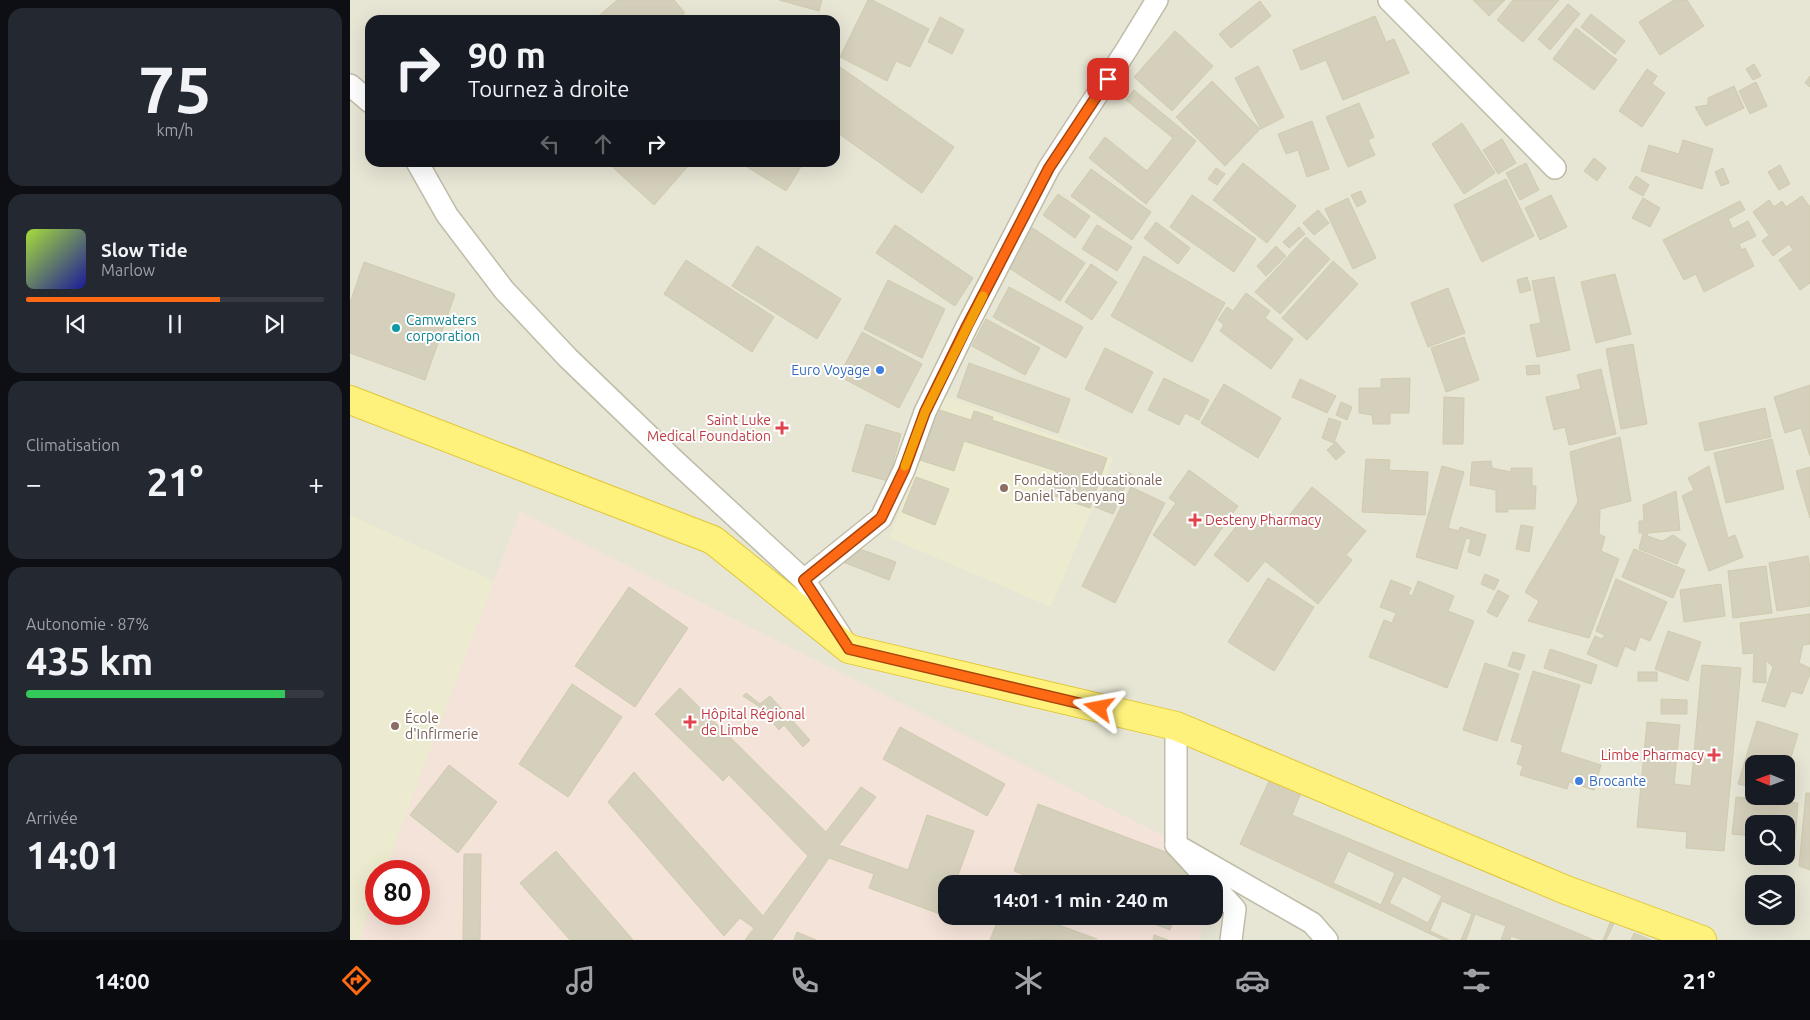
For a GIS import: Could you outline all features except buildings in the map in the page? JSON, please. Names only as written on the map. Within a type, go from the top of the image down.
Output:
[{"type":"highway","points":[[350,400],[713,540],[849,649],[1176,726],[1566,890],[1702,940]]},
{"type":"street","points":[[804,580],[881,518],[904,470],[925,412],[967,326],[1049,168],[1158,0]]},
{"type":"street","points":[[1389,0],[1555,168]]},
{"type":"street","points":[[350,85],[365,98]]},
{"type":"street","points":[[420,167],[447,215],[504,290],[568,358],[674,460],[804,580],[849,649]]},
{"type":"street","points":[[1176,726],[1176,845],[1204,875]]},
{"type":"street","points":[[1176,845],[1312,923],[1327,940]]},
{"type":"street","points":[[1223,896],[1235,909],[1231,940]]},
{"type":"shaded area","points":[[350,0],[1810,0],[1810,940],[350,940]]},
{"type":"shaded area","name":"Fondation Educationale Daniel Tabenyang","points":[[940,394],[1113,458],[1051,607],[890,538]]},
{"type":"shaded area","name":"Hôpital Régional de Limbe","points":[[520,511],[1220,864],[1217,875],[938,875],[938,925],[1203,925],[1199,940],[359,940],[365,924],[430,925],[430,860],[389,860]]},
{"type":"shaded area","name":"École d'Infirmerie","points":[[350,515],[494,581],[389,860],[365,860],[365,924],[359,940],[350,940]]},
{"type":"slow traffic","points":[[905,466],[925,412],[983,296]]},
{"type":"place","name":"Camwaters corporation","points":[[396,328]]},
{"type":"place","name":"Euro Voyage","points":[[880,370]]},
{"type":"place","name":"Saint Luke Medical Foundation","points":[[782,428]]},
{"type":"place","name":"Fondation Educationale Daniel Tabenyang","points":[[1004,488]]},
{"type":"place","name":"Desteny Pharmacy","points":[[1195,520]]},
{"type":"place","name":"Hôpital Régional de Limbe","points":[[690,722]]},
{"type":"place","name":"École d'Infirmerie","points":[[395,726]]},
{"type":"place","name":"Limbe Pharmacy","points":[[1714,755]]},
{"type":"place","name":"Brocante","points":[[1579,781]]},
{"type":"route","points":[[1099,708],[849,649],[804,580],[881,518],[904,470],[925,412],[967,326],[1049,168],[1108,79]]}]
